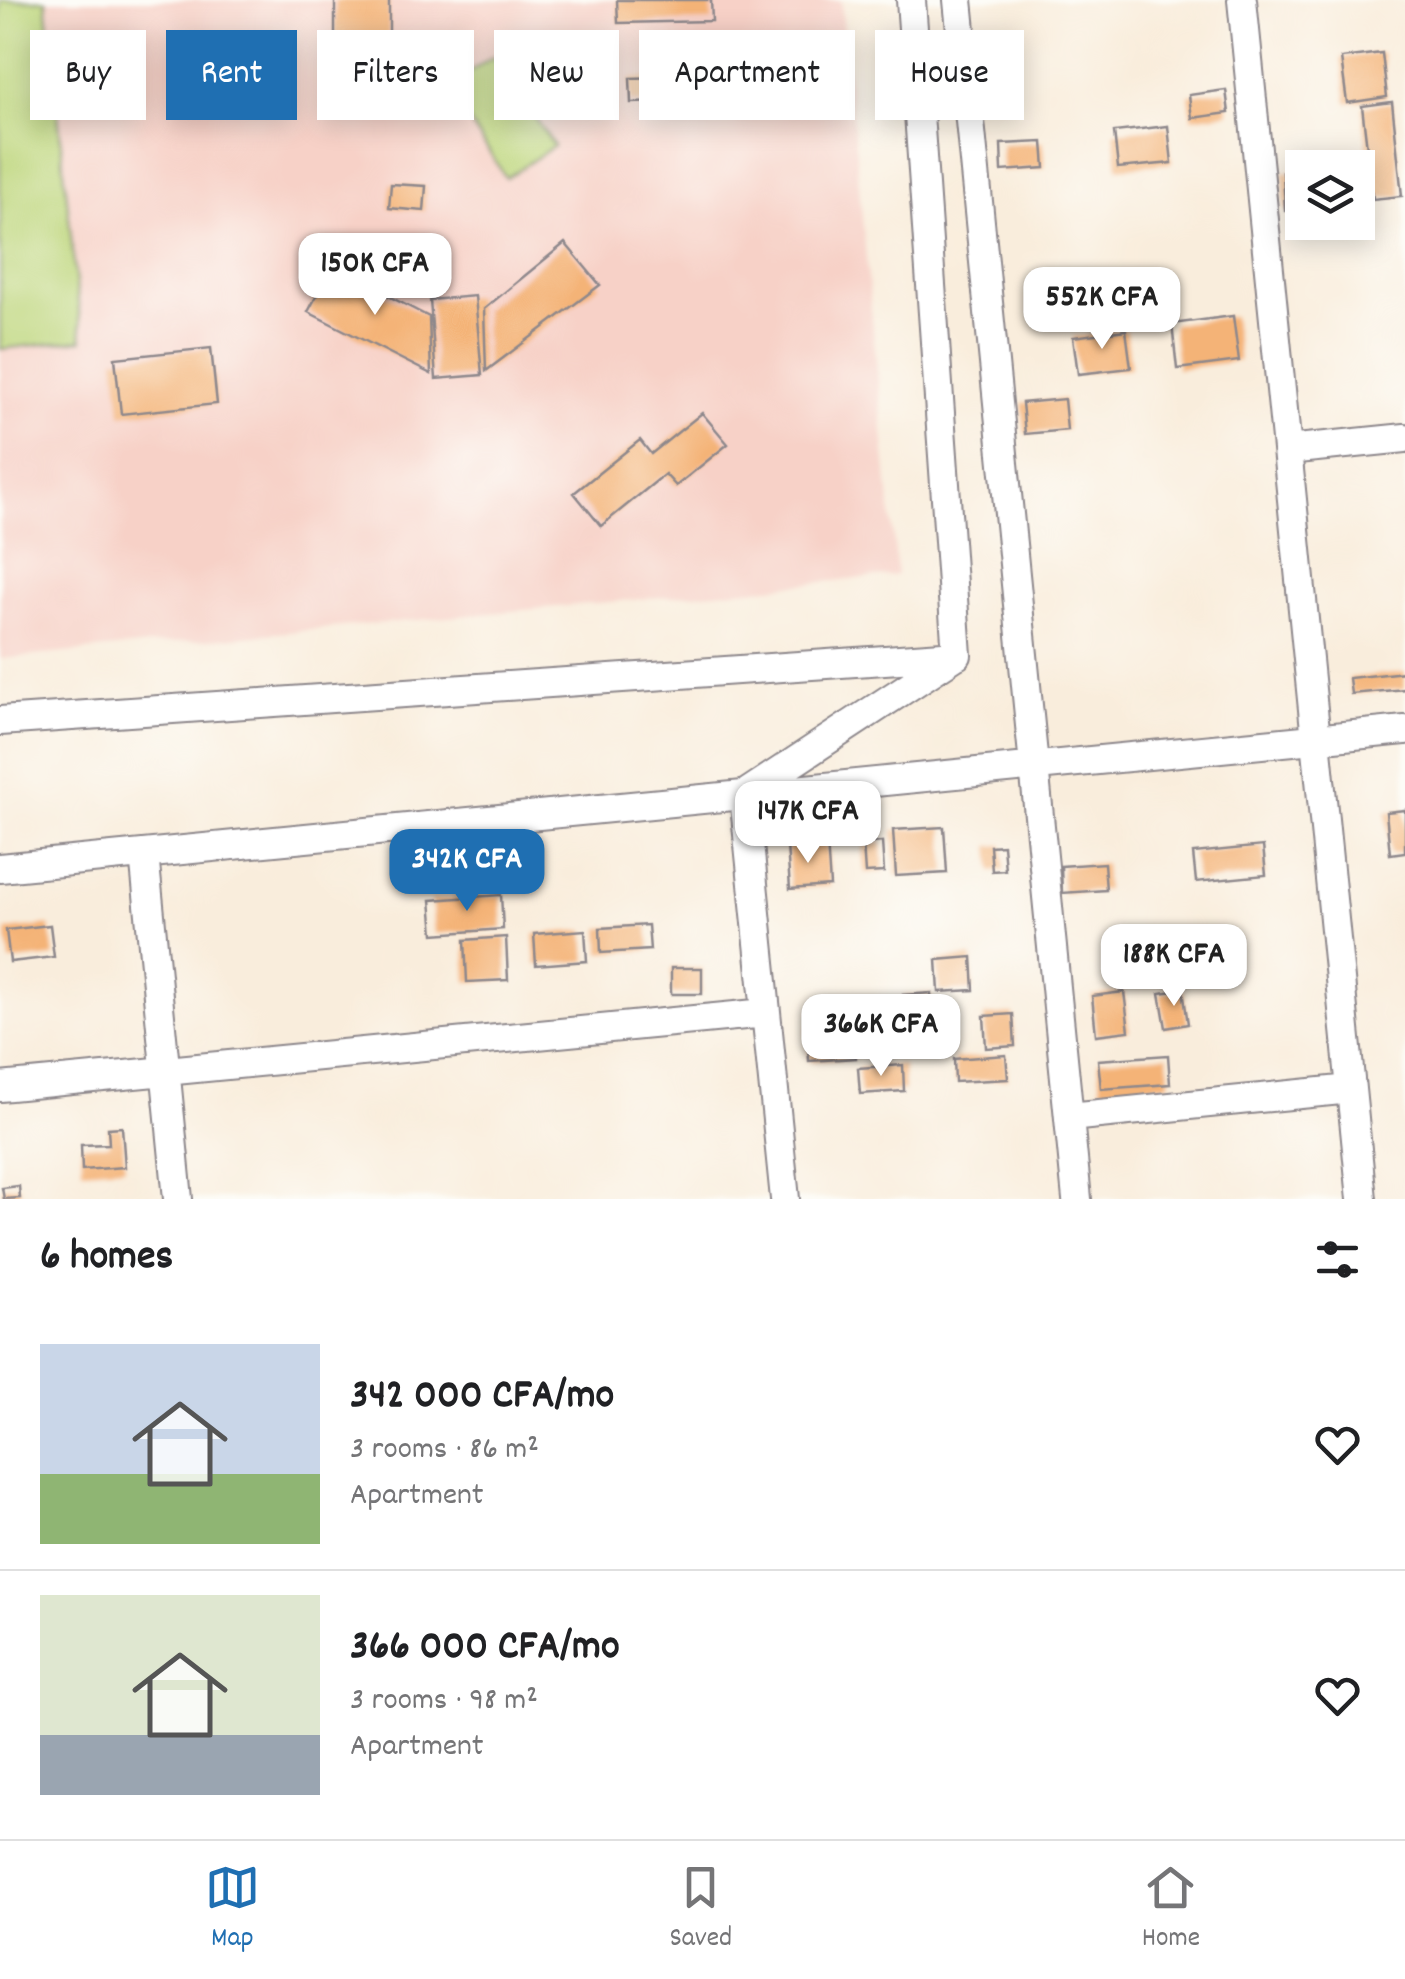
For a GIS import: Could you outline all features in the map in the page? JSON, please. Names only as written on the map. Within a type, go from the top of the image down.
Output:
[{"type":"street","points":[[911,0],[957,655]]},
{"type":"street","points":[[958,0],[1077,1199]]},
{"type":"street","points":[[1242,0],[1362,1199]]},
{"type":"street","points":[[1287,450],[1405,438]]},
{"type":"street","points":[[0,721],[957,655]]},
{"type":"street","points":[[744,795],[957,655]]},
{"type":"street","points":[[0,868],[1405,730]]},
{"type":"street","points":[[744,795],[785,1199]]},
{"type":"street","points":[[144,854],[178,1199]]},
{"type":"street","points":[[0,1087],[766,1013]]},
{"type":"street","points":[[1069,1117],[1351,1089]]},
{"type":"shaded area","points":[[0,0],[841,0],[844,30],[639,30],[639,120],[853,120],[897,575],[0,659]]},
{"type":"green space","points":[[0,0],[46,0],[49,30],[30,30],[30,120],[59,120],[82,340],[0,349]]},
{"type":"green space","points":[[494,56],[494,120],[537,120],[554,146],[506,178],[468,120],[474,120],[474,69]]},
{"type":"building","points":[[335,0],[389,0],[389,30],[335,30]]},
{"type":"building","points":[[617,0],[711,0],[712,21],[618,23]]},
{"type":"building","points":[[1382,53],[1387,97],[1347,103],[1341,58]]},
{"type":"building","points":[[630,78],[639,78],[639,103],[631,103]]},
{"type":"building","points":[[1226,90],[1229,113],[1192,118],[1189,95]]},
{"type":"building","points":[[1392,102],[1402,196],[1375,199],[1375,150],[1367,150],[1362,106]]},
{"type":"building","points":[[1168,126],[1172,163],[1118,168],[1114,132]]},
{"type":"building","points":[[1043,142],[1045,168],[1002,171],[1001,144]]},
{"type":"building","points":[[391,184],[426,186],[424,211],[389,208]]},
{"type":"building","points":[[565,243],[600,285],[486,371],[484,309]]},
{"type":"building","points":[[332,267],[429,317],[431,374],[308,312]]},
{"type":"building","points":[[475,296],[482,375],[436,379],[430,300]]},
{"type":"building","points":[[1233,316],[1239,361],[1177,369],[1172,324]]},
{"type":"building","points":[[1126,330],[1131,368],[1078,374],[1073,337]]},
{"type":"building","points":[[211,348],[217,404],[121,414],[115,358]]},
{"type":"building","points":[[1064,399],[1067,430],[1025,434],[1022,403]]},
{"type":"building","points":[[702,413],[728,444],[676,486],[665,474],[601,526],[574,493],[640,440],[651,454]]},
{"type":"building","points":[[1405,672],[1405,689],[1351,694],[1349,678]]},
{"type":"building","points":[[1405,810],[1405,852],[1390,854],[1386,812]]},
{"type":"building","points":[[944,827],[947,873],[896,876],[893,830]]},
{"type":"building","points":[[827,842],[830,886],[790,889],[787,845]]},
{"type":"building","points":[[882,842],[884,872],[865,873],[863,844]]},
{"type":"building","points":[[1003,845],[1005,870],[992,871],[990,846]]},
{"type":"building","points":[[1263,846],[1266,875],[1196,882],[1193,853]]},
{"type":"building","points":[[1104,863],[1106,890],[1062,893],[1061,866]]},
{"type":"building","points":[[501,895],[503,929],[434,934],[431,900]]},
{"type":"building","points":[[50,925],[54,957],[10,962],[6,930]]},
{"type":"building","points":[[648,925],[650,950],[601,953],[600,928]]},
{"type":"building","points":[[585,930],[587,961],[536,965],[534,934]]},
{"type":"building","points":[[506,937],[508,980],[467,982],[465,940]]},
{"type":"building","points":[[972,957],[974,990],[939,992],[937,960]]},
{"type":"building","points":[[671,968],[702,968],[702,994],[671,994]]},
{"type":"building","points":[[1183,990],[1188,1024],[1166,1028],[1160,993]]},
{"type":"building","points":[[1124,992],[1129,1031],[1096,1035],[1092,996]]},
{"type":"building","points":[[931,993],[934,1035],[906,1037],[903,995]]},
{"type":"building","points":[[1013,1014],[1015,1046],[986,1048],[984,1016]]},
{"type":"building","points":[[853,1024],[856,1058],[809,1061],[807,1027]]},
{"type":"building","points":[[1006,1055],[1008,1079],[955,1082],[954,1059]]},
{"type":"building","points":[[1168,1055],[1170,1084],[1101,1089],[1098,1060]]},
{"type":"building","points":[[903,1065],[904,1091],[860,1094],[858,1068]]},
{"type":"building","points":[[122,1127],[125,1167],[82,1170],[81,1145],[109,1144],[108,1128]]},
{"type":"building","points":[[19,1186],[20,1198],[4,1199],[2,1188]]}]
